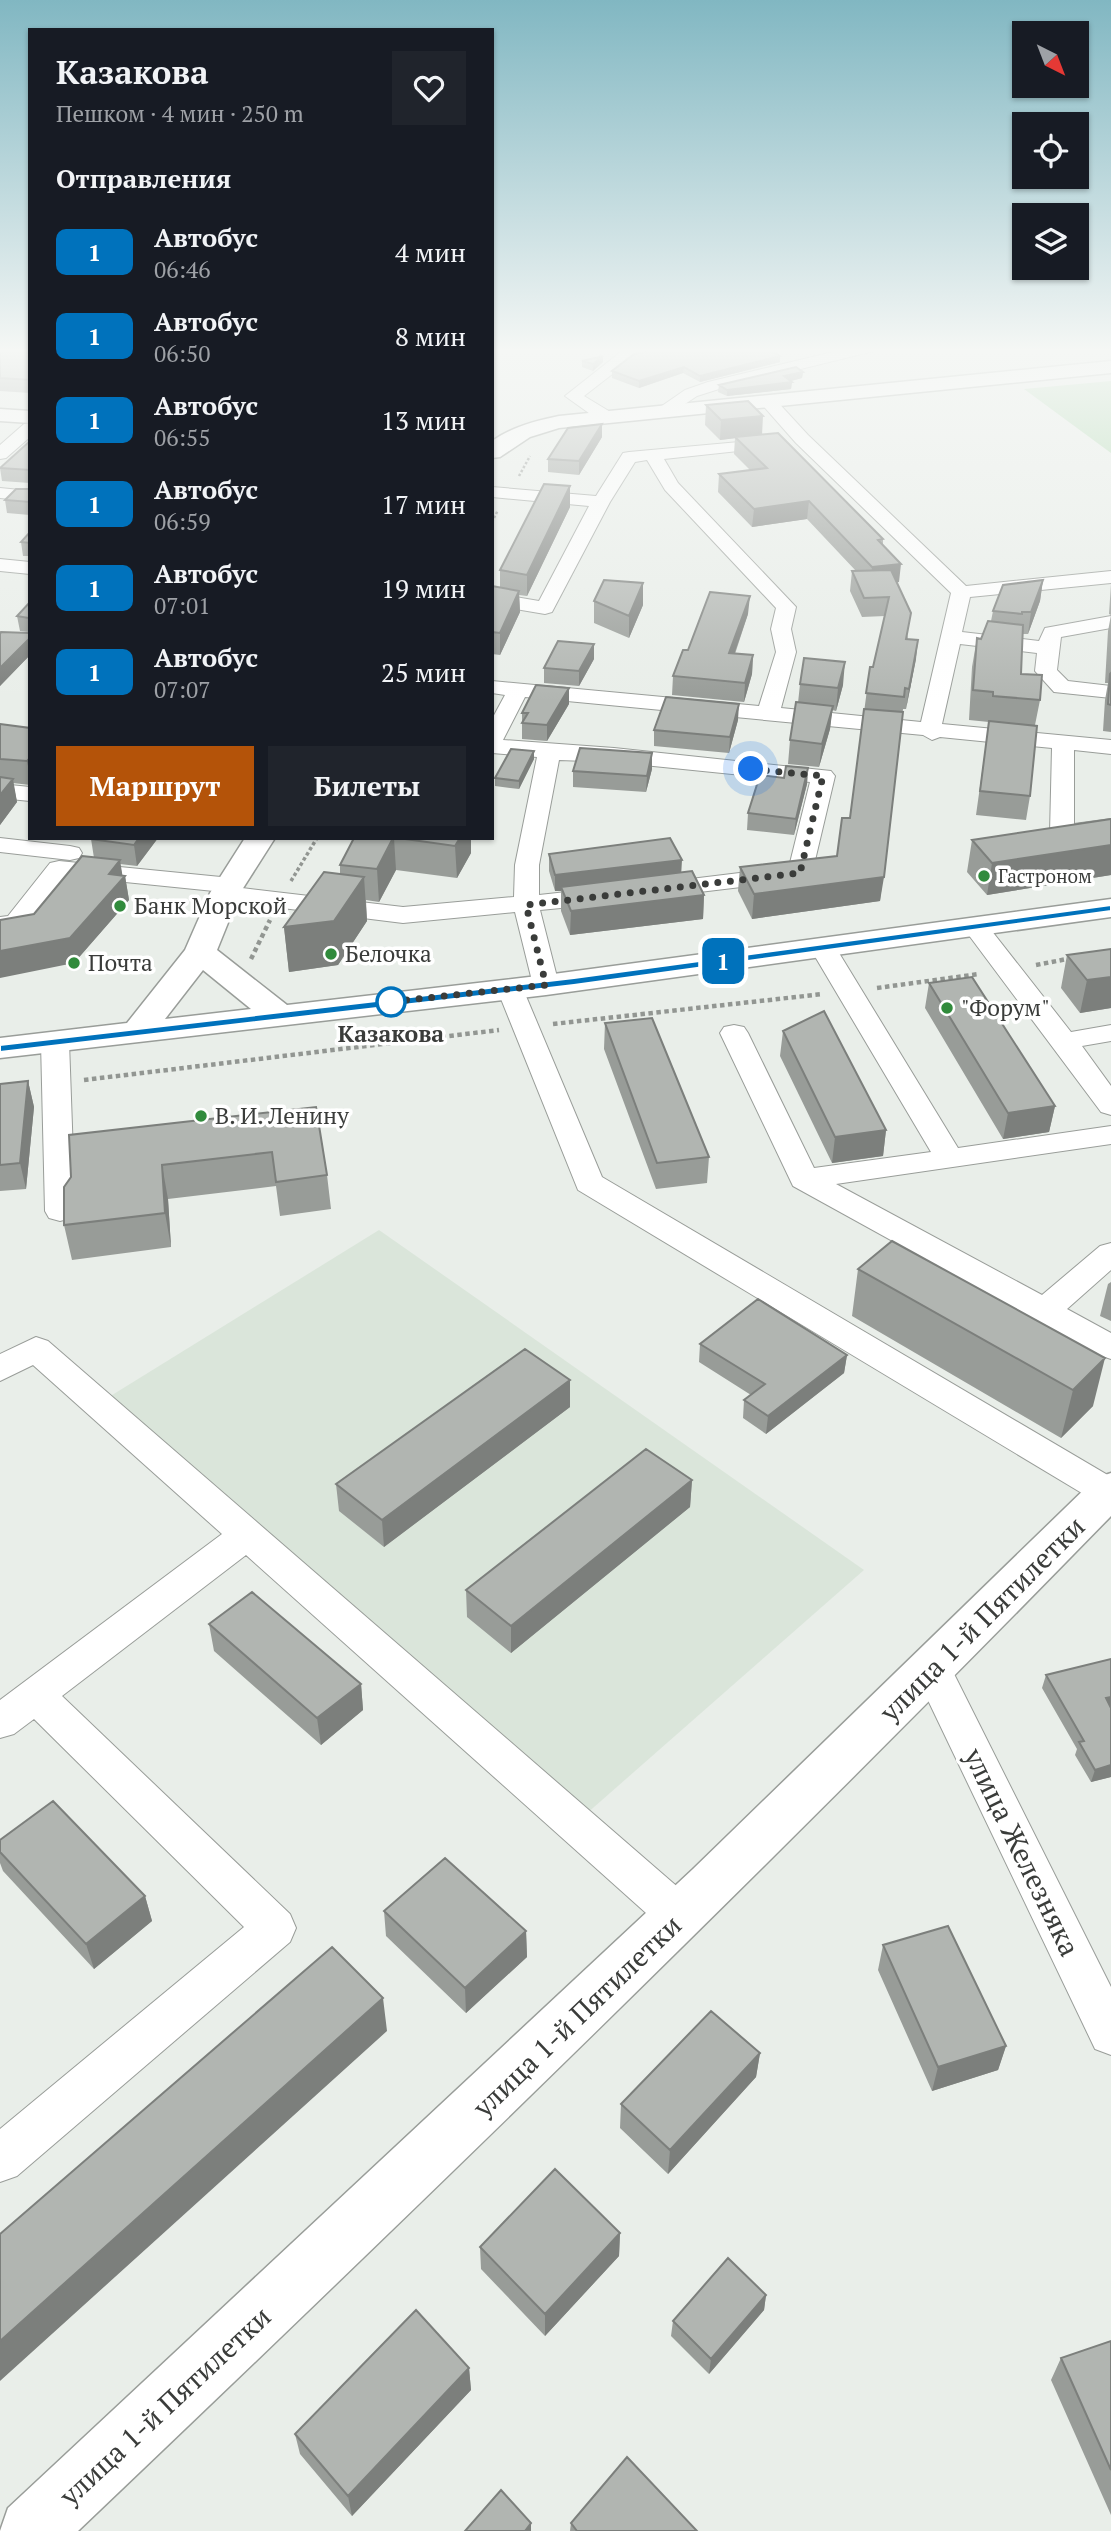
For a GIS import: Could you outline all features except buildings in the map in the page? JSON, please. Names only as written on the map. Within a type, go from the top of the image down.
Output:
[{"type":"main road","points":[[138,1032],[200,952],[228,889],[259,840]]},
{"type":"main road","points":[[0,1048],[546,985],[1111,908]]},
{"type":"main road","points":[[200,952],[279,1015]]},
{"type":"main road","name":"улица 1-й Пятилетки","points":[[32,2531],[445,2144],[933,1671],[1109,1491]]},
{"type":"street","points":[[494,599],[545,608],[601,502],[624,465]]},
{"type":"street","points":[[659,465],[671,486],[786,607],[781,629],[786,652],[768,714]]},
{"type":"street","points":[[829,465],[961,592],[1111,576]]},
{"type":"street","points":[[494,492],[601,502]]},
{"type":"street","points":[[0,494],[28,496]]},
{"type":"street","points":[[0,565],[28,568]]},
{"type":"street","points":[[931,731],[961,592]]},
{"type":"street","points":[[1111,622],[1073,626],[1052,632],[1046,671],[1062,687],[1111,691]]},
{"type":"street","points":[[950,637],[1048,648]]},
{"type":"street","points":[[494,687],[1111,747]]},
{"type":"street","points":[[494,736],[518,690]]},
{"type":"street","points":[[1063,743],[1062,833],[1111,826]]},
{"type":"street","points":[[0,845],[70,853],[228,889],[403,915],[526,905],[800,873],[823,776],[494,746]]},
{"type":"street","points":[[546,985],[526,905],[527,865],[549,752],[561,752]]},
{"type":"street","points":[[0,791],[28,794]]},
{"type":"street","points":[[0,925],[16,923],[70,853]]},
{"type":"street","points":[[975,926],[1111,1106]]},
{"type":"street","points":[[823,948],[950,1159]]},
{"type":"street","points":[[510,989],[589,1183],[1109,1491]]},
{"type":"street","points":[[734,1033],[804,1179],[1111,1347]]},
{"type":"street","points":[[1064,1041],[1111,1033]]},
{"type":"street","points":[[55,1042],[60,1211]]},
{"type":"street","points":[[804,1179],[1111,1135]]},
{"type":"street","points":[[1045,1311],[1111,1253]]},
{"type":"street","points":[[0,1369],[36,1349],[680,1916]]},
{"type":"street","points":[[0,1722],[247,1534]]},
{"type":"street","name":"улица Железняка","points":[[933,1671],[1111,2034]]},
{"type":"street","points":[[0,2160],[275,1928],[35,1695]]},
{"type":"shaded area","points":[[379,1230],[864,1570],[577,1822],[96,1405]]},
{"type":"bus line","name":"1","points":[[0,1048],[574,981],[1111,908]]},
{"type":"place","name":"Гастроном","points":[[984,876]]},
{"type":"place","name":"Банк Морской","points":[[120,906]]},
{"type":"place","name":"Белочка","points":[[331,954]]},
{"type":"place","name":"Почта","points":[[74,963]]},
{"type":"place","name":"Казакова","points":[[391,1002]]},
{"type":"place","name":"\"Форум\"","points":[[947,1008]]},
{"type":"place","name":"В. И. Ленину","points":[[201,1116]]},
{"type":"route","points":[[391,1002],[380,1003],[546,985],[526,905],[800,873],[823,776],[751,769]]}]
